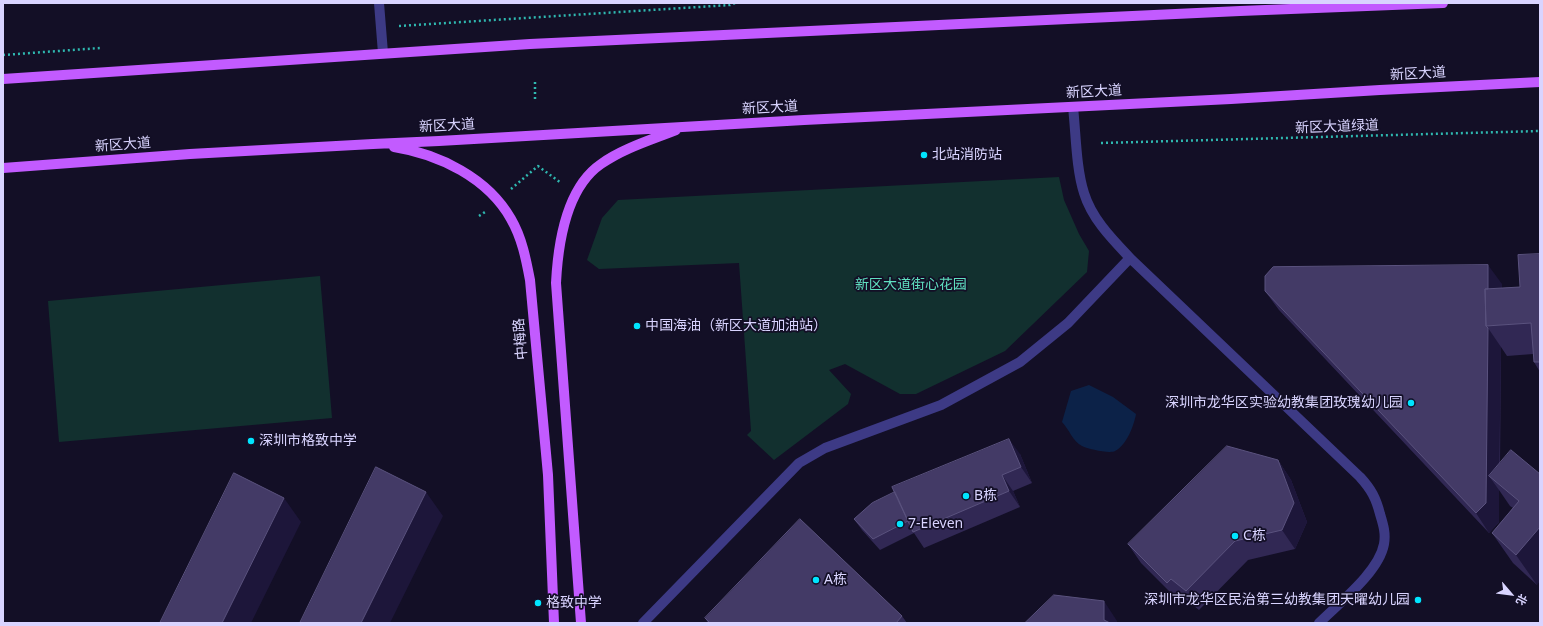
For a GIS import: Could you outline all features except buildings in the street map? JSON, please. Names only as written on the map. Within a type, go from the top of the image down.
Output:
[{"type":"main road","points":[[3,79],[530,44],[1444,3]]},
{"type":"main road","name":"新区大道","points":[[3,168],[190,154],[446,141],[686,126],[1540,82]]},
{"type":"main road","points":[[581,623],[556,283],[557,260],[560,243],[571,205],[578,190],[600,165],[632,148],[686,126]]},
{"type":"main road","name":"中梅路","points":[[373,144],[409,150],[449,165],[469,175],[498,200],[511,219],[520,238],[526,258],[530,280],[546,459],[554,623]]},
{"type":"street","points":[[379,3],[383,53]]},
{"type":"street","points":[[1073,107],[1079,166],[1084,193],[1094,215],[1109,236],[1130,258],[1354,471],[1371,489],[1385,528],[1384,544],[1378,560],[1370,572],[1319,623]]},
{"type":"street","points":[[644,623],[799,463],[825,448],[941,406],[1020,362],[1068,323],[1130,258]]},
{"type":"path","points":[[394,26],[730,5],[735,3]]},
{"type":"path","points":[[3,55],[100,48]]},
{"type":"path","points":[[535,82],[535,99]]},
{"type":"path","name":"新区大道绿道","points":[[1101,144],[1540,131]]},
{"type":"path","points":[[507,193],[538,166],[565,186]]},
{"type":"green space","name":"新区大道街心花园","points":[[1059,177],[1064,200],[1079,234],[1089,251],[1087,272],[1005,351],[916,394],[900,394],[845,364],[829,370],[851,394],[848,404],[774,460],[747,435],[751,431],[739,263],[599,269],[587,260],[602,218],[618,200]]},
{"type":"green space","points":[[320,276],[332,418],[59,442],[48,301]]},
{"type":"water","points":[[1089,385],[1113,397],[1136,414],[1134,424],[1126,440],[1115,451],[1104,452],[1082,446],[1076,442],[1062,422],[1071,391]]},
{"type":"place","name":"北站消防站","points":[[924,155]]},
{"type":"place","name":"中国海油（新区大道加油站）","points":[[637,326]]},
{"type":"place","name":"深圳市龙华区实验幼教集团玫瑰幼儿园","points":[[1411,403]]},
{"type":"place","name":"深圳市格致中学","points":[[251,441]]},
{"type":"place","name":"B栋","points":[[966,496]]},
{"type":"place","name":"7-Eleven","points":[[900,524]]},
{"type":"place","name":"C栋","points":[[1235,536]]},
{"type":"place","name":"A栋","points":[[816,580]]},
{"type":"place","name":"深圳市龙华区民治第三幼教集团天曜幼儿园","points":[[1418,600]]},
{"type":"place","name":"格致中学","points":[[538,603]]}]
